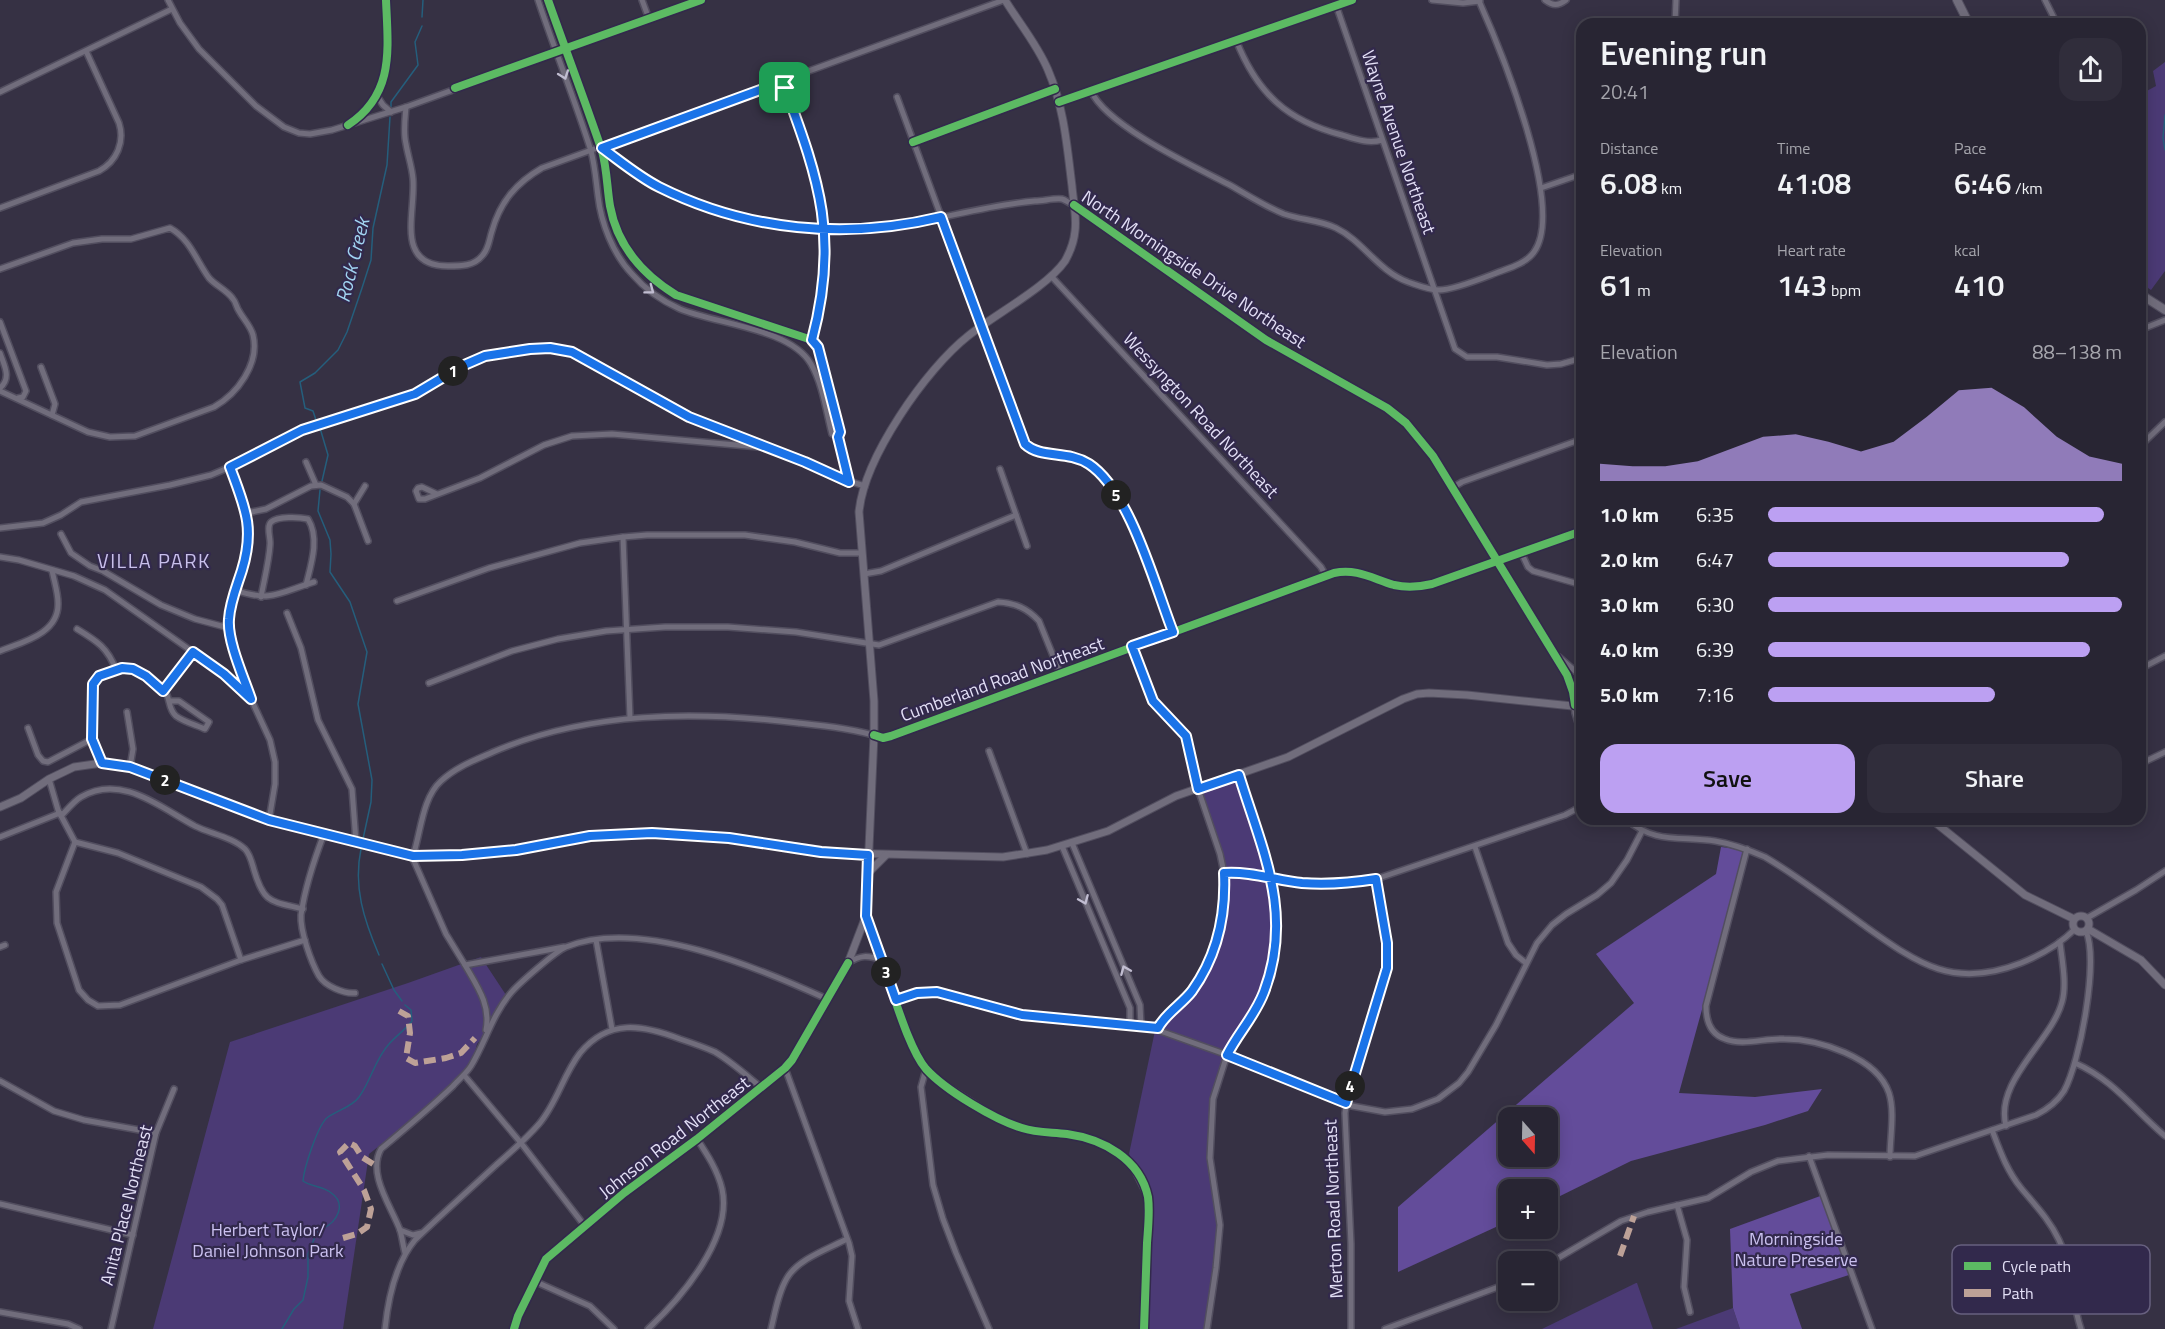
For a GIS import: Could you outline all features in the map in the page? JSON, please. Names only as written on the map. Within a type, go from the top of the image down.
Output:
[{"type":"main road","points":[[1957,0],[1966,18]]},
{"type":"main road","points":[[2146,298],[2165,310]]},
{"type":"street","points":[[168,0],[189,36],[207,58],[256,106],[293,131],[310,134],[406,107],[700,0]]},
{"type":"street","points":[[348,125],[363,114],[377,96],[384,80],[386,0]]},
{"type":"street","points":[[538,0],[591,152],[603,221],[624,264],[637,279],[664,300],[686,311],[789,343],[810,362],[832,434],[838,437]]},
{"type":"street","points":[[549,0],[601,148],[610,207],[616,229],[633,257],[657,283],[675,295],[812,340],[818,347],[823,366],[840,432],[838,437],[849,482]]},
{"type":"street","points":[[642,0],[648,19]]},
{"type":"street","points":[[406,107],[405,138],[414,185],[411,237],[421,256],[436,265],[463,266],[478,260],[488,247],[504,203],[521,181],[542,168],[1004,0],[1038,50],[1059,102],[1065,132],[1076,221],[1074,239],[1064,262],[1052,276]]},
{"type":"street","points":[[1059,102],[1352,0]]},
{"type":"street","points":[[1090,91],[1100,106],[1158,148],[1282,213],[1336,228],[1376,262],[1410,283],[1443,289],[1488,276],[1521,263],[1531,256],[1539,244],[1544,207],[1530,143],[1506,68],[1480,1],[1463,3],[1432,0]]},
{"type":"street","points":[[1545,0],[1557,5],[1566,0]]},
{"type":"street","points":[[1675,18],[1676,0]]},
{"type":"street","points":[[2045,0],[2054,18]]},
{"type":"street","name":"Wayne Avenue Northeast","points":[[1336,5],[1452,344],[1462,355],[1473,357],[1497,357],[1554,365],[1576,360]]},
{"type":"street","points":[[0,93],[172,9]]},
{"type":"street","points":[[1236,40],[1259,84],[1290,114],[1307,124],[1327,131],[1369,142],[1382,140]]},
{"type":"street","points":[[0,208],[99,171],[110,164],[117,153],[121,135],[119,123],[86,51]]},
{"type":"street","points":[[782,82],[814,168],[825,230],[823,286],[812,340]]},
{"type":"street","points":[[913,142],[1055,90]]},
{"type":"street","points":[[377,96],[391,111]]},
{"type":"street","points":[[897,97],[1025,444],[1035,452],[1078,458],[1093,467],[1105,479],[1137,535],[1173,632]]},
{"type":"street","name":"North Morningside Drive Northeast","points":[[601,148],[657,186],[704,206],[753,220],[825,230],[885,228],[1024,202],[1063,199],[1074,205],[1266,340],[1387,408],[1406,423],[1422,440],[1452,488],[1570,681],[1576,698]]},
{"type":"street","points":[[596,175],[606,174]]},
{"type":"street","points":[[1541,188],[1576,176]]},
{"type":"street","points":[[0,269],[73,243],[102,239],[131,239],[170,228],[184,237],[209,277],[234,299],[252,333],[253,351],[243,381],[231,396],[214,407],[153,431],[120,438],[88,432],[0,390],[6,381],[7,373],[0,353]]},
{"type":"street","points":[[624,264],[633,257]]},
{"type":"street","name":"Johnson Road Northeast","points":[[514,1329],[534,1281],[546,1260],[584,1225],[785,1068],[792,1060],[848,963],[866,916],[874,735],[859,512],[865,486],[889,434],[915,394],[946,357],[967,337],[1052,276]]},
{"type":"street","name":"Wessyngton Road Northeast","points":[[1052,276],[1321,567],[1326,576]]},
{"type":"street","points":[[686,311],[690,300]]},
{"type":"street","points":[[2146,328],[2165,320]]},
{"type":"street","points":[[0,322],[26,391],[35,407]]},
{"type":"street","points":[[789,343],[792,333]]},
{"type":"street","points":[[0,528],[43,523],[81,502],[185,482],[230,467],[302,430],[415,394],[477,359],[505,351],[550,348],[578,354],[689,417],[849,482],[865,486]]},
{"type":"street","points":[[814,370],[823,366]]},
{"type":"street","points":[[41,367],[55,404],[52,415]]},
{"type":"street","points":[[16,398],[22,397],[26,391]]},
{"type":"street","points":[[2146,440],[2165,422]]},
{"type":"street","points":[[437,494],[480,478],[550,442],[583,435],[625,434],[750,446],[779,452]]},
{"type":"street","points":[[1452,488],[1462,482],[1576,440]]},
{"type":"street","points":[[306,462],[316,485]]},
{"type":"street","points":[[230,467],[247,513],[250,530],[248,551],[230,610],[229,628],[238,663],[251,699],[270,740],[275,762],[275,784],[269,820]]},
{"type":"street","points":[[1000,469],[1028,546]]},
{"type":"street","points":[[247,513],[266,509],[316,485],[321,485],[347,497],[354,504],[368,541]]},
{"type":"street","points":[[354,504],[365,486]]},
{"type":"street","points":[[864,574],[881,571],[1016,515]]},
{"type":"street","points":[[261,597],[270,545],[269,526],[272,521],[308,519],[314,536],[306,585]]},
{"type":"street","name":"Cumberland Road Northeast","points":[[413,856],[429,796],[440,782],[471,761],[513,743],[551,731],[630,718],[703,716],[810,724],[883,738],[1341,571],[1365,574],[1395,585],[1417,587],[1432,584],[1576,533]]},
{"type":"street","points":[[61,534],[71,553],[90,566],[161,604],[195,619],[229,628]]},
{"type":"street","points":[[397,601],[489,568],[580,543],[623,537],[745,535],[795,542],[840,553],[862,553]]},
{"type":"street","points":[[623,537],[630,718]]},
{"type":"street","points":[[1521,552],[1528,567],[1533,571],[1576,583]]},
{"type":"street","points":[[0,558],[19,560],[74,576],[105,590],[224,674],[251,699]]},
{"type":"street","points":[[0,651],[35,637],[52,622],[58,610],[58,602],[52,570]]},
{"type":"street","points":[[235,590],[261,597],[289,592],[314,582]]},
{"type":"street","points":[[429,683],[512,651],[558,639],[627,629],[748,628],[879,645],[989,604],[1009,603],[1025,608],[1038,621],[1060,673]]},
{"type":"street","points":[[287,613],[301,648],[318,720],[352,789],[356,842]]},
{"type":"street","points":[[77,629],[111,655],[116,670]]},
{"type":"street","points":[[1132,646],[1153,701],[1186,736],[1198,789],[1224,873],[1222,918],[1211,958],[1191,991],[1158,1028]]},
{"type":"street","points":[[1549,646],[1576,672]]},
{"type":"street","points":[[163,691],[193,652]]},
{"type":"street","points":[[2146,666],[2165,656]]},
{"type":"street","points":[[102,763],[92,739],[93,684],[99,676],[122,668],[133,669],[146,676],[163,691],[174,714],[205,729],[209,722],[179,701],[168,700]]},
{"type":"street","points":[[0,807],[21,798],[74,766],[102,763],[130,767],[269,820],[413,856],[462,855],[516,850],[590,836],[652,833],[729,838],[821,852],[983,858],[1027,854],[1062,846],[1108,831],[1159,803],[1288,757],[1417,694],[1467,695],[1576,706]]},
{"type":"street","points":[[127,712],[133,749],[130,767]]},
{"type":"street","points":[[28,728],[43,761],[48,762],[92,739]]},
{"type":"street","points":[[989,751],[1027,854]]},
{"type":"street","points":[[2146,761],[2165,752]]},
{"type":"street","points":[[1207,1329],[1220,1225],[1210,1158],[1211,1114],[1216,1084],[1227,1055],[1255,1011],[1271,971],[1277,925],[1272,879],[1239,775]]},
{"type":"street","points":[[49,779],[60,814],[75,842],[118,853],[201,887],[222,905],[241,960]]},
{"type":"street","points":[[0,837],[60,814],[79,798],[95,790],[115,789],[138,794],[195,826],[238,843],[247,851],[258,886],[265,897],[271,901],[303,909]]},
{"type":"street","points":[[1224,873],[1326,884],[1376,879],[1475,847],[1576,809]]},
{"type":"street","points":[[1634,825],[1642,831],[1669,838],[1718,841],[1747,849],[1781,866],[1904,954],[1938,969],[1967,974],[1996,971],[2030,959],[2060,942],[2075,930]]},
{"type":"street","points":[[1938,825],[2025,895],[2074,919]]},
{"type":"street","points":[[896,1000],[917,993],[937,992],[1022,1015],[1158,1028],[1346,1103],[1373,1111],[1399,1112],[1426,1105],[1450,1091],[1468,1072],[1487,1042],[1538,943],[1552,925],[1611,883],[1627,860],[1642,831]]},
{"type":"street","points":[[324,834],[314,862],[303,909],[302,928],[320,978],[339,992],[355,993]]},
{"type":"street","points":[[75,842],[56,892],[57,923],[79,990],[88,1000],[98,1006],[120,1005],[241,960],[305,940]]},
{"type":"street","points":[[1072,843],[1140,1005],[1141,1026]]},
{"type":"street","points":[[1062,846],[1130,1008],[1130,1025]]},
{"type":"street","points":[[1475,847],[1508,943],[1516,955],[1526,963]]},
{"type":"street","points":[[1747,849],[1706,1006],[1708,1025],[1716,1035],[1727,1040],[1783,1039],[1827,1046],[1872,1069],[1884,1082],[1891,1098],[1890,1157]]},
{"type":"street","points":[[867,874],[886,855]]},
{"type":"street","points":[[413,856],[446,934],[484,999],[487,1011],[484,1037]]},
{"type":"street","points":[[2074,919],[2079,916],[2087,918],[2165,871]]},
{"type":"street","name":"Merton Road Northeast","points":[[1351,1329],[1351,1244],[1346,1103],[1387,968],[1387,943],[1376,879]]},
{"type":"street","points":[[866,916],[914,1050],[926,1069],[959,1095],[1009,1124],[1034,1131],[1076,1136],[1100,1143],[1124,1158],[1134,1169],[1148,1197],[1144,1329]]},
{"type":"street","points":[[1558,1258],[1621,1221],[1648,1212],[1708,1198],[1768,1164],[1788,1158],[1809,1156],[1915,1156],[2036,1115],[2052,1105],[2064,1089],[2075,1063],[2083,1029],[2090,944],[2087,930],[2090,922],[2087,918]]},
{"type":"street","points":[[2074,919],[2075,930]]},
{"type":"street","points":[[1098,932],[1107,928]]},
{"type":"street","points":[[2075,930],[2080,932],[2087,930],[2141,960],[2165,985]]},
{"type":"street","points":[[465,965],[618,937],[700,951],[752,966],[827,999]]},
{"type":"street","points":[[596,940],[612,1029]]},
{"type":"street","points":[[2006,1126],[2005,1114],[2014,1080],[2048,1029],[2062,1002],[2064,992],[2060,942]]},
{"type":"street","points":[[405,1253],[400,1230],[381,1183],[376,1158],[381,1149],[464,1075],[511,993],[564,947]]},
{"type":"street","points":[[848,963],[864,956],[881,960]]},
{"type":"street","points":[[385,1329],[396,1278],[405,1253],[423,1232],[540,1123],[553,1104],[565,1076],[581,1052],[593,1041],[612,1029],[622,1027],[659,1031],[713,1051],[762,1088]]},
{"type":"street","points":[[2075,1063],[2114,1086],[2165,1136]]},
{"type":"street","points":[[785,1068],[852,1256],[849,1302],[858,1329]]},
{"type":"street","points":[[926,1069],[921,1087],[935,1194],[956,1253],[989,1329]]},
{"type":"street","points":[[464,1075],[521,1143],[584,1225]]},
{"type":"street","points":[[0,1081],[54,1111],[84,1120],[156,1133]]},
{"type":"street","name":"Anita Place Northeast","points":[[111,1329],[156,1133],[174,1089]]},
{"type":"street","points":[[1992,1130],[2011,1174],[2046,1216],[2061,1245]]},
{"type":"street","points":[[648,1329],[693,1277],[711,1252],[719,1230],[723,1209],[722,1190],[714,1169],[697,1139]]},
{"type":"street","points":[[1809,1156],[1872,1329]]},
{"type":"street","points":[[0,1204],[133,1236]]},
{"type":"street","points":[[1677,1205],[1687,1240],[1684,1287],[1690,1312]]},
{"type":"street","points":[[400,1230],[413,1235],[423,1232]]},
{"type":"street","points":[[771,1329],[788,1276],[803,1263],[847,1239]]},
{"type":"street","points":[[534,1281],[590,1306],[614,1329]]},
{"type":"street","points":[[1385,1329],[1498,1287]]},
{"type":"street","points":[[0,1312],[68,1324],[79,1329]]},
{"type":"street","points":[[2075,1314],[2081,1329]]},
{"type":"green space","points":[[2165,62],[2165,271],[2151,290],[2146,286],[2146,91],[2156,86],[2153,71]]},
{"type":"green space","points":[[1238,775],[1278,907],[1276,946],[1258,1002],[1228,1053],[1213,1097],[1209,1142],[1222,1232],[1206,1329],[1144,1329],[1150,1211],[1143,1180],[1129,1154],[1156,1026],[1186,999],[1209,964],[1223,923],[1225,869],[1199,789]]},
{"type":"green space","points":[[1721,847],[1746,850],[1679,1093],[1755,1097],[1822,1089],[1808,1111],[1631,1161],[1558,1197],[1558,1179],[1498,1179],[1498,1226],[1398,1272],[1398,1207],[1498,1121],[1498,1167],[1558,1167],[1558,1107],[1514,1107],[1634,1003],[1596,954],[1716,874]]},
{"type":"green space","name":"Herbert Taylor/ Daniel Johnson Park","points":[[481,957],[506,995],[499,1016],[477,1044],[469,1075],[369,1154],[343,1329],[153,1329],[230,1042]]},
{"type":"green space","name":"Morningside Nature Preserve","points":[[1823,1195],[1852,1274],[1790,1294],[1802,1329],[1740,1329],[1733,1308],[1730,1229]]},
{"type":"green space","points":[[1636,1283],[1653,1329],[1542,1329]]},
{"type":"green space","name":"Morningside Nature Preserve","points":[[1733,1308],[1740,1329],[1676,1329]]},
{"type":"waterway","name":"Rock Creek","points":[[422,17],[423,0]]},
{"type":"waterway","name":"Rock Creek","points":[[391,107],[391,102],[418,65],[415,42],[422,26]]},
{"type":"waterway","points":[[2165,115],[2163,138],[2165,150]]},
{"type":"waterway","name":"Rock Creek","points":[[316,420],[313,411],[305,408],[300,382],[315,373],[338,350],[347,332],[362,288],[371,260],[373,228],[387,165],[390,117]]},
{"type":"waterway","name":"Rock Creek","points":[[320,428],[328,455],[322,481]]},
{"type":"waterway","name":"Rock Creek","points":[[320,490],[318,511],[330,540],[330,572],[350,602],[367,652],[358,704],[372,780],[371,802],[363,839]]},
{"type":"waterway","name":"Rock Creek","points":[[361,849],[358,877],[361,903],[379,955]]},
{"type":"waterway","name":"Rock Creek","points":[[382,964],[394,990],[402,1001]]},
{"type":"waterway","name":"Rock Creek","points":[[322,1229],[336,1217],[339,1207],[330,1192],[303,1181],[312,1147],[324,1121],[356,1100],[384,1050],[412,1021],[411,1010],[405,1005]]},
{"type":"waterway","name":"Rock Creek","points":[[282,1329],[294,1309],[303,1300],[308,1277],[308,1254],[317,1232]]},
{"type":"marked path","points":[[399,1011],[408,1016],[410,1033],[406,1058],[415,1063],[461,1053],[475,1038]]},
{"type":"marked path","points":[[343,1238],[357,1234],[367,1227],[371,1209],[364,1190],[340,1152],[349,1143],[355,1146],[362,1157],[376,1166]]},
{"type":"marked path","points":[[1620,1256],[1634,1216]]},
{"type":"cycle path","points":[[348,125],[363,113],[381,85],[387,53],[386,0]]},
{"type":"cycle path","points":[[548,0],[602,151],[613,220],[625,246],[652,278],[676,295],[812,340],[818,347],[840,432],[838,437],[849,481]]},
{"type":"cycle path","points":[[455,88],[701,0]]},
{"type":"cycle path","points":[[1059,102],[1352,0]]},
{"type":"cycle path","points":[[913,142],[1055,89]]},
{"type":"cycle path","points":[[1074,205],[1266,340],[1387,408],[1406,423],[1433,456],[1567,675],[1575,705]]},
{"type":"cycle path","points":[[874,735],[883,738],[891,736],[1334,573],[1358,573],[1394,585],[1422,586],[1576,533]]},
{"type":"cycle path","points":[[881,960],[913,1047],[919,1059],[934,1077],[971,1103],[1011,1124],[1033,1131],[1080,1137],[1106,1146],[1118,1153],[1137,1172],[1144,1184],[1149,1208],[1144,1329]]},
{"type":"cycle path","points":[[514,1329],[546,1259],[624,1193],[697,1139],[785,1068],[792,1060],[848,963]]},
{"type":"district","name":"VILLA PARK","points":[[154,560]]},
{"type":"route","points":[[785,88],[782,82],[602,148],[657,186],[678,196],[729,214],[776,225],[825,230],[854,230],[913,224],[941,217],[1025,444],[1032,451],[1078,458],[1093,467],[1111,488],[1137,535],[1173,632],[1132,646],[1153,701],[1186,736],[1198,789],[1239,775],[1272,879],[1277,925],[1271,971],[1263,993],[1245,1029],[1227,1055],[1346,1103],[1387,968],[1387,943],[1376,879],[1326,884],[1302,883],[1272,879],[1231,872],[1224,873],[1222,918],[1211,958],[1191,991],[1158,1028],[1048,1018],[993,1009],[937,992],[917,993],[896,1000],[866,916],[868,855],[821,852],[729,838],[652,833],[566,839],[516,850],[462,855],[413,856],[269,820],[130,767],[102,763],[92,739],[93,684],[99,676],[122,668],[133,669],[160,686],[163,691],[193,652],[224,674],[251,699],[238,663],[228,621],[248,551],[250,530],[247,513],[230,467],[302,430],[415,394],[462,366],[490,354],[550,348],[572,352],[689,417],[805,462],[849,482],[838,437],[840,432],[818,347],[812,340],[819,315],[825,258],[825,230],[821,199],[814,168],[785,88]]}]
